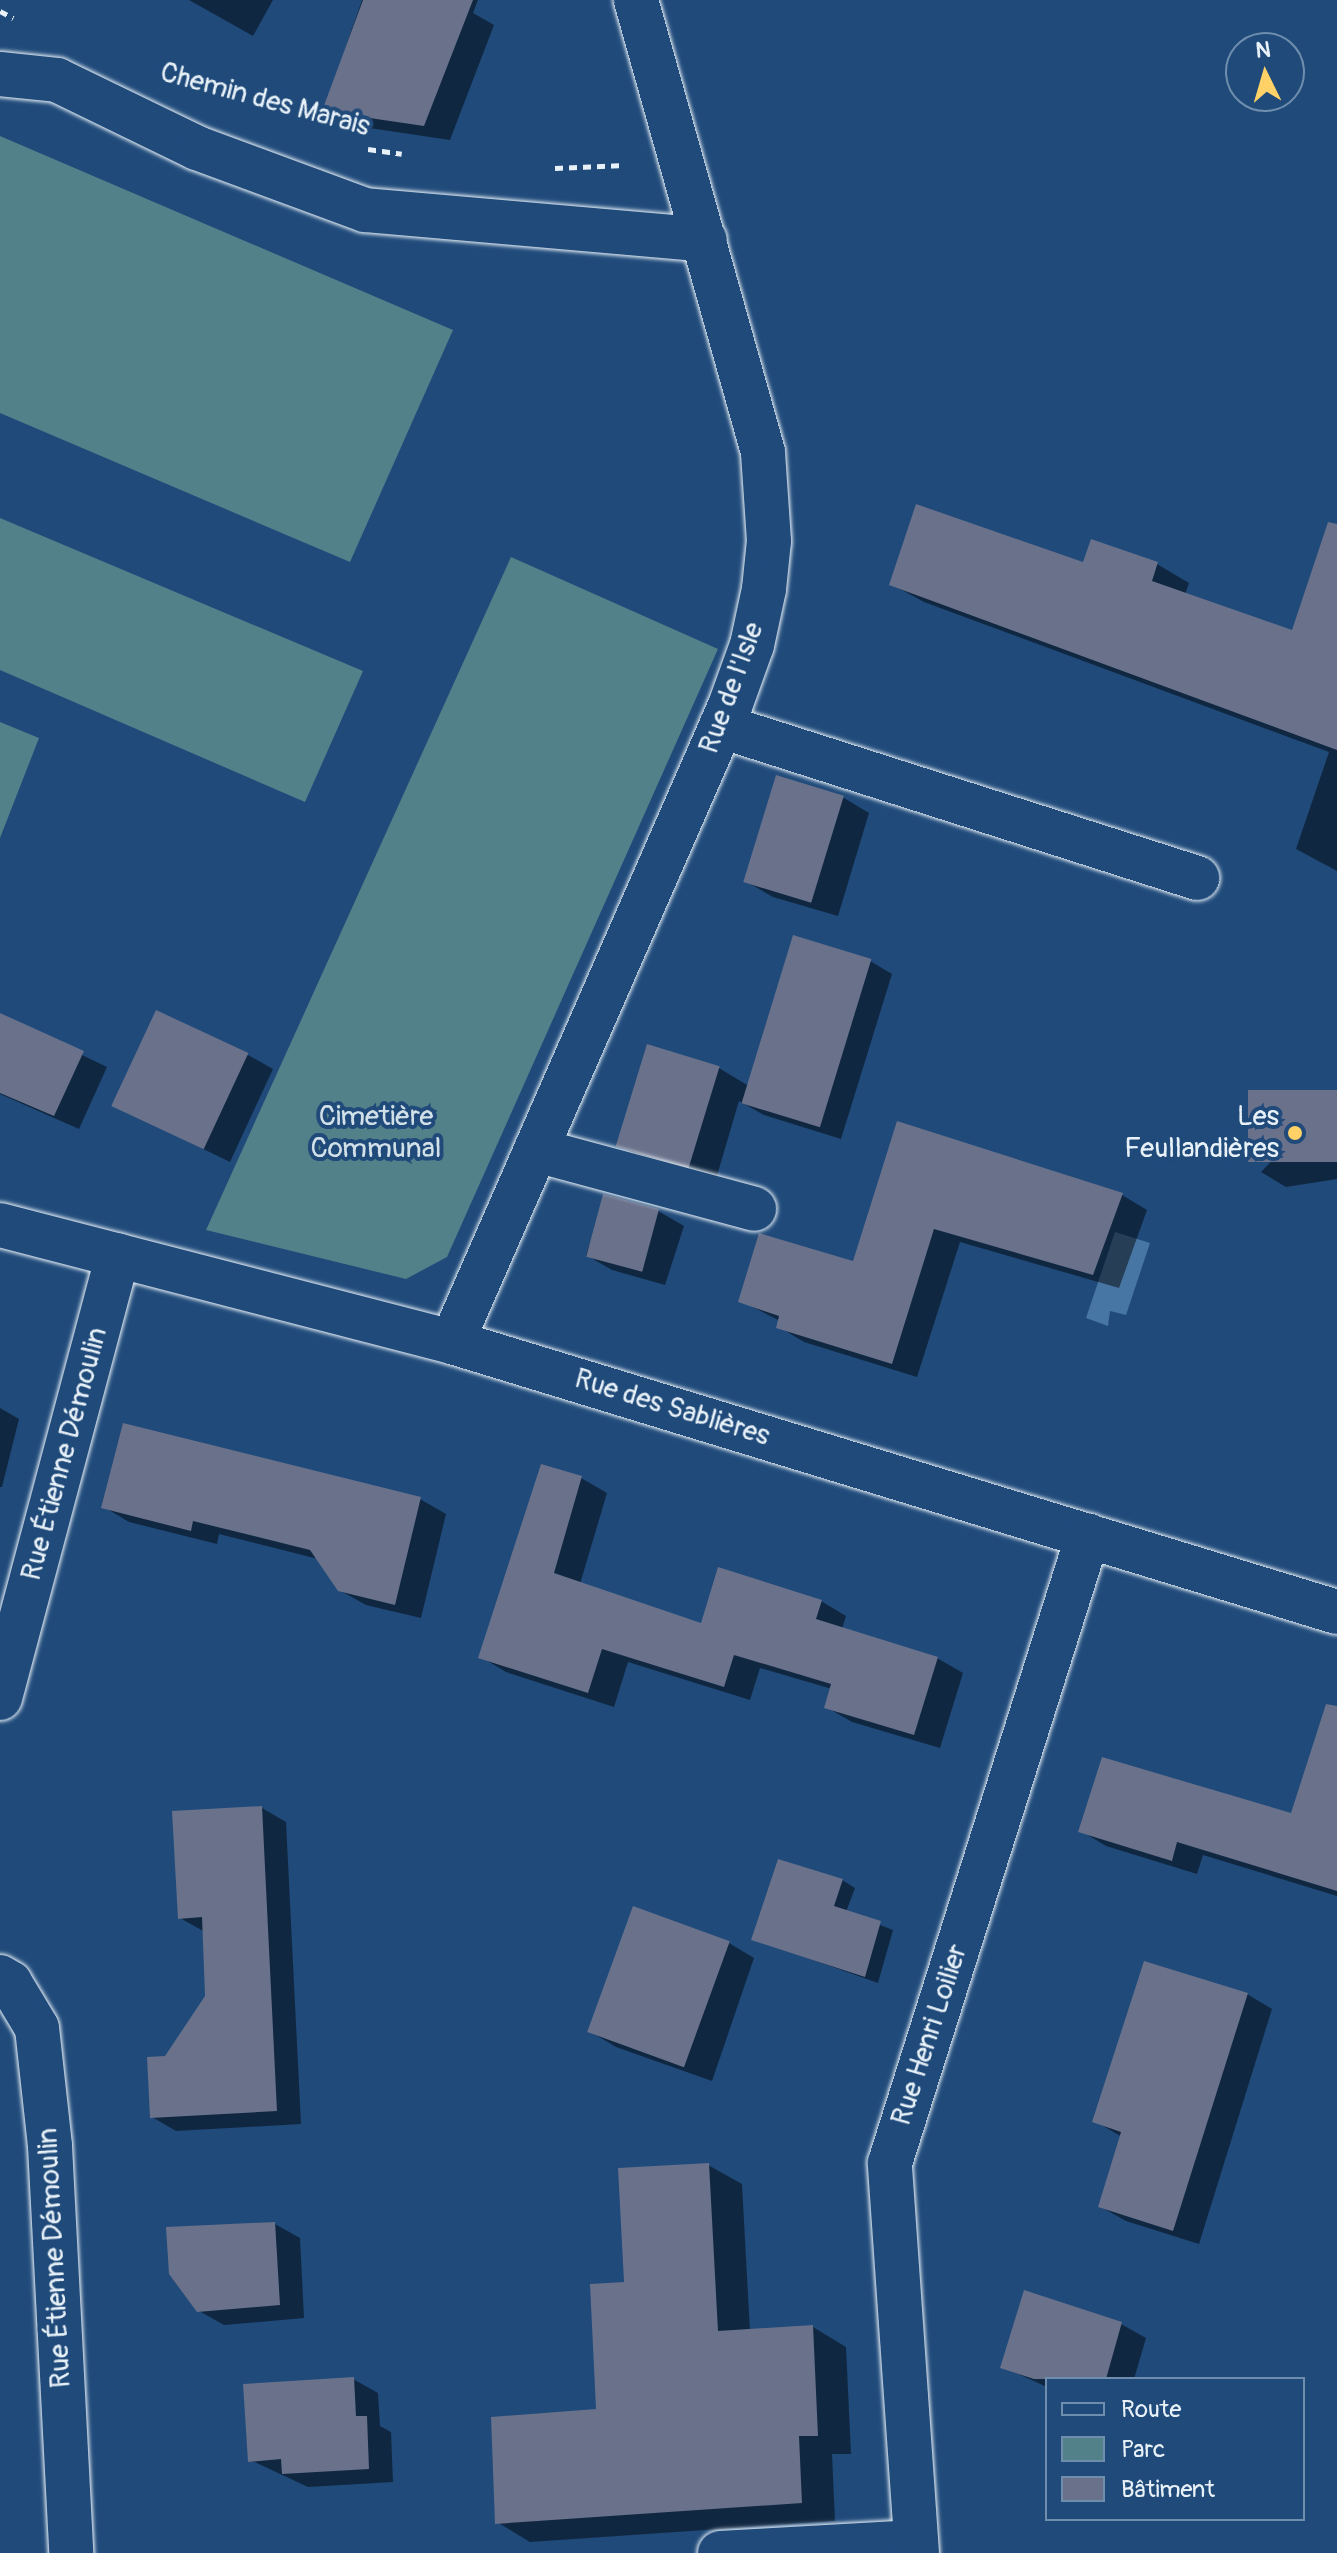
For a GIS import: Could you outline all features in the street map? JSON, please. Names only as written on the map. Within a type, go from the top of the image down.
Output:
[{"type":"street","name":"Rue de l'Isle","points":[[452,1342],[721,726],[752,645],[764,589],[768,493],[752,401],[636,0]]},
{"type":"street","points":[[0,74],[57,80],[197,148],[365,210],[705,240]]},
{"type":"street","points":[[721,726],[1197,878]]},
{"type":"street","points":[[536,1150],[754,1209]]},
{"type":"street","name":"Rue des Sablières","points":[[0,1225],[452,1342],[1337,1612]]},
{"type":"street","name":"Rue Étienne Démoulin","points":[[0,1698],[118,1255]]},
{"type":"street","name":"Rue Henri Loilier","points":[[917,2547],[890,2163],[1088,1535]]},
{"type":"street","name":"Rue Étienne Démoulin","points":[[0,1977],[10,1983],[37,2028],[50,2146],[71,2553]]},
{"type":"street","points":[[720,2553],[917,2547]]},
{"type":"path","points":[[0,11],[16,20]]},
{"type":"path","name":"Chemin des Marais","points":[[358,148],[417,157]]},
{"type":"path","points":[[538,169],[682,163]]},
{"type":"green space","points":[[0,136],[453,330],[350,562],[0,413]]},
{"type":"green space","points":[[0,518],[363,671],[305,802],[0,670]]},
{"type":"green space","name":"Cimetière Communal","points":[[511,557],[718,649],[447,1257],[406,1279],[206,1230]]},
{"type":"green space","points":[[0,722],[39,738],[0,838]]},
{"type":"water","points":[[1115,1232],[1150,1243],[1126,1315],[1110,1311],[1108,1326],[1086,1318]]},
{"type":"building","points":[[363,0],[473,0],[424,126],[322,111]]},
{"type":"building","points":[[916,504],[1083,562],[1091,539],[1158,562],[1152,581],[1292,630],[1328,522],[1337,524],[1337,750],[889,585]]},
{"type":"building","points":[[776,775],[844,796],[811,903],[743,882]]},
{"type":"building","points":[[793,935],[871,959],[820,1127],[742,1103]]},
{"type":"building","points":[[156,1010],[248,1053],[204,1149],[111,1106]]},
{"type":"building","points":[[0,1013],[84,1051],[54,1116],[0,1093]]},
{"type":"building","points":[[647,1044],[720,1066],[688,1169],[616,1146]]},
{"type":"building","name":"Les Feullandières","points":[[1248,1090],[1337,1090],[1337,1162],[1248,1162]]},
{"type":"building","points":[[897,1121],[1123,1193],[1093,1275],[934,1229],[892,1364],[776,1328],[779,1316],[738,1302],[759,1233],[853,1261]]},
{"type":"building","points":[[603,1194],[659,1209],[642,1272],[586,1257]]},
{"type":"building","points":[[123,1423],[421,1497],[395,1605],[338,1591],[310,1550],[193,1521],[191,1531],[101,1508]]},
{"type":"building","points":[[541,1464],[582,1476],[554,1573],[701,1623],[718,1567],[822,1600],[816,1619],[938,1657],[914,1735],[824,1708],[831,1684],[734,1655],[724,1687],[602,1649],[588,1693],[478,1658]]},
{"type":"building","points":[[1326,1704],[1337,1706],[1337,1891],[1177,1842],[1172,1861],[1078,1832],[1102,1757],[1291,1813]]},
{"type":"building","points":[[262,1806],[277,2111],[150,2118],[147,2057],[165,2056],[205,1996],[202,1917],[178,1919],[172,1811]]},
{"type":"building","points":[[778,1859],[843,1879],[834,1906],[881,1921],[865,1977],[751,1940]]},
{"type":"building","points":[[633,1906],[730,1941],[684,2067],[587,2032]]},
{"type":"building","points":[[1144,1961],[1248,1993],[1173,2231],[1098,2207],[1121,2132],[1092,2122]]},
{"type":"building","points":[[709,2163],[718,2331],[813,2325],[818,2436],[799,2436],[802,2503],[495,2524],[491,2417],[596,2409],[590,2284],[624,2282],[618,2168]]},
{"type":"building","points":[[275,2222],[280,2305],[197,2312],[169,2274],[166,2227]]},
{"type":"building","points":[[1024,2290],[1122,2322],[1107,2377],[1034,2379],[1000,2368]]},
{"type":"building","points":[[354,2377],[356,2416],[367,2416],[369,2469],[282,2474],[281,2459],[248,2462],[243,2384]]},
{"type":"place","name":"Les Feullandières","points":[[1295,1133]]}]
